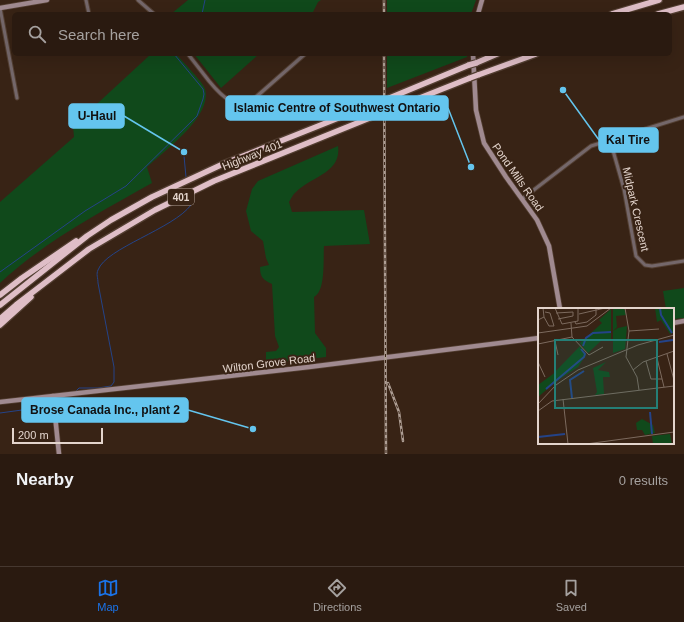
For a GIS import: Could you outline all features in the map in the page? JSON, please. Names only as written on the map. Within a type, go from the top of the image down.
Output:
[{"type":"highway","points":[[619,12],[659,0]]},
{"type":"highway","points":[[664,12],[684,6]]},
{"type":"highway","name":"Highway 401","points":[[0,305],[87,236],[111,220],[152,197],[223,164],[492,56]]},
{"type":"highway","name":"Highway 401","points":[[0,319],[89,249],[155,210],[214,181],[470,78],[530,56]]},
{"type":"highway","points":[[0,295],[67,246],[87,236]]},
{"type":"highway","points":[[0,325],[35,293],[39,287]]},
{"type":"main road","points":[[0,8],[47,0]]},
{"type":"main road","points":[[479,12],[482,0]]},
{"type":"main road","name":"Pond Mills Road","points":[[473,56],[476,110],[484,143],[537,220],[549,246],[560,308]]},
{"type":"main road","points":[[674,323],[684,321]]},
{"type":"main road","name":"Wilton Grove Road","points":[[0,402],[309,367],[538,338]]},
{"type":"main road","points":[[53,396],[59,454]]},
{"type":"street","points":[[86,0],[89,12]]},
{"type":"street","points":[[138,0],[152,12]]},
{"type":"street","points":[[0,8],[17,98]]},
{"type":"street","points":[[190,56],[220,94],[230,100],[238,102],[256,97],[303,56]]},
{"type":"street","points":[[522,199],[591,146],[684,118]]},
{"type":"street","name":"Midpark Crescent","points":[[610,140],[624,188],[636,256],[645,265],[652,266],[684,262]]},
{"type":"green space","points":[[188,0],[321,0],[318,2],[313,12],[173,12]]},
{"type":"green space","points":[[387,0],[476,0],[472,12],[387,12]]},
{"type":"green space","points":[[149,56],[178,56],[197,77],[205,89],[206,99],[202,110],[195,121],[175,142],[147,167],[152,183],[73,228],[35,254],[0,283],[0,202],[74,137],[73,126]]},
{"type":"green space","points":[[196,56],[257,56],[221,88]]},
{"type":"green space","points":[[387,56],[467,56],[467,57],[387,88]]},
{"type":"green space","points":[[338,146],[338,155],[330,168],[324,174],[302,187],[293,195],[289,202],[292,212],[364,210],[370,244],[324,246],[322,282],[318,294],[314,297],[315,333],[326,348],[326,357],[266,364],[266,352],[276,351],[279,347],[275,336],[272,284],[261,276],[260,270],[260,267],[269,265],[266,258],[263,241],[251,231],[246,211],[252,189],[258,181]]},
{"type":"green space","points":[[684,288],[684,318],[674,319],[674,308],[666,308],[663,291]]},
{"type":"waterway","points":[[202,12],[205,0]]},
{"type":"waterway","points":[[0,272],[85,211],[126,186],[197,116],[203,99],[203,89],[176,56]]},
{"type":"waterway","points":[[184,156],[186,177]]},
{"type":"waterway","points":[[76,391],[79,388],[111,386],[114,382],[114,367],[98,283],[98,270],[113,254],[182,214],[191,205],[192,203],[190,200]]},
{"type":"waterway","points":[[59,405],[74,403],[77,400]]},
{"type":"waterway","points":[[0,413],[44,407]]},
{"type":"railway","points":[[384,0],[384,12]]},
{"type":"railway","points":[[384,56],[386,454]]},
{"type":"railway","points":[[388,383],[399,412],[403,441]]},
{"type":"place","name":"Kal Tire","points":[[563,90]]},
{"type":"place","name":"U-Haul","points":[[184,152]]},
{"type":"place","name":"Islamic Centre of Southwest Ontario","points":[[471,167]]},
{"type":"place","name":"Brose Canada Inc., plant 2","points":[[253,429]]}]
